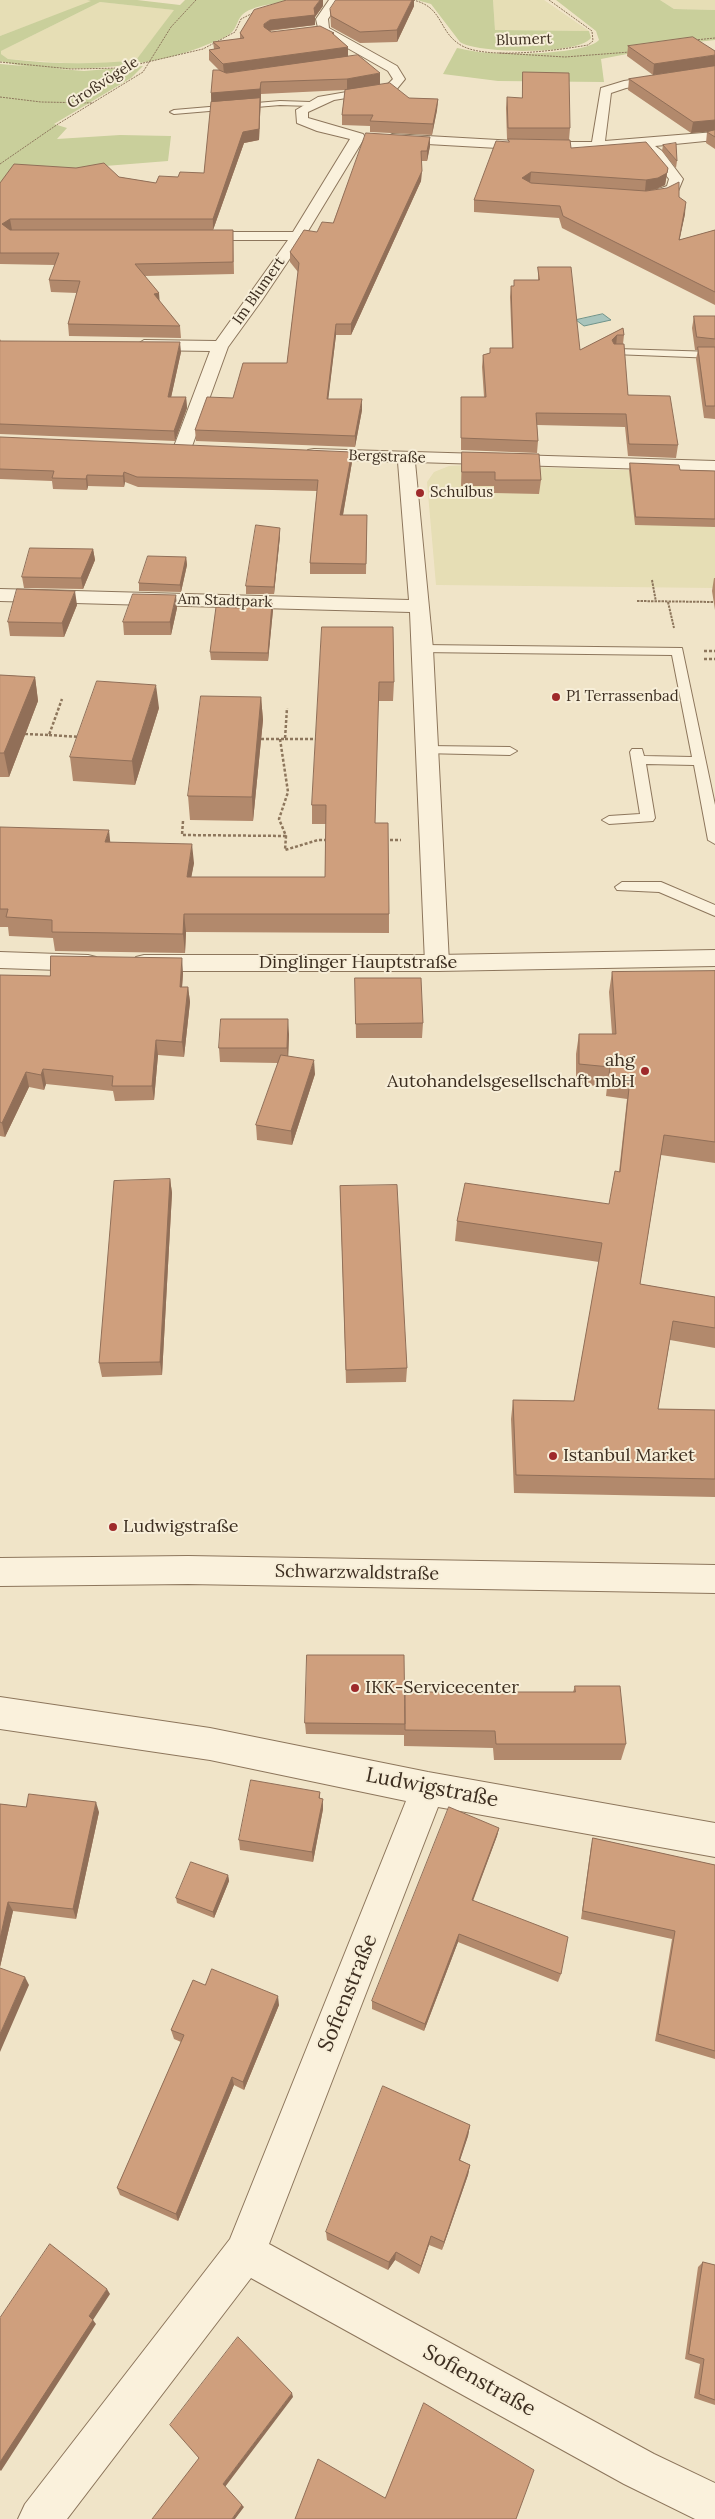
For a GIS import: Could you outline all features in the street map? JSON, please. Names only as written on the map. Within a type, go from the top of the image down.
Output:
[{"type":"street","points":[[335,0],[322,19],[319,31],[393,69],[399,80],[397,84],[384,89],[310,104],[302,110],[302,120],[322,128],[367,137],[533,146],[644,144],[715,136]]},
{"type":"street","points":[[352,61],[371,58]]},
{"type":"street","points":[[598,145],[605,91],[624,85],[715,72]]},
{"type":"street","name":"Im Blumert","points":[[182,450],[220,346],[257,297],[367,137]]},
{"type":"street","points":[[627,196],[660,195],[673,188],[676,178],[657,154],[644,144]]},
{"type":"street","name":"Im Blumert","points":[[180,236],[298,236]]},
{"type":"street","points":[[124,344],[220,346]]},
{"type":"street","points":[[163,449],[202,450]]},
{"type":"street","name":"Bergstraße","points":[[299,454],[715,466]]},
{"type":"street","points":[[406,457],[423,649],[437,963]]},
{"type":"street","name":"Am Stadtpark","points":[[0,595],[419,606]]},
{"type":"street","name":"Dinglinger Hauptstraße","points":[[0,960],[115,963],[437,963],[715,958]]},
{"type":"street","name":"Schwarzwaldstraße","points":[[0,1572],[188,1570],[715,1579]]},
{"type":"street","name":"Ludwigstraße","points":[[0,1713],[210,1744],[428,1789],[715,1840]]},
{"type":"street","name":"Sofienstraße","points":[[40,2519],[245,2253],[428,1789]]},
{"type":"street","name":"Sofienstraße","points":[[245,2253],[639,2469],[715,2506]]},
{"type":"lane","points":[[174,112],[280,103],[310,104]]},
{"type":"lane","points":[[617,352],[715,355]]},
{"type":"lane","points":[[423,649],[678,651],[700,760],[709,775],[715,840]]},
{"type":"lane","points":[[427,750],[510,751]]},
{"type":"lane","points":[[610,820],[648,818],[638,756],[700,760]]},
{"type":"lane","points":[[622,887],[661,887],[715,911]]},
{"type":"path","name":"Großvögele","points":[[0,164],[58,124],[143,72],[170,26],[196,0]]},
{"type":"path","name":"Blumert","points":[[413,0],[429,5],[457,43],[467,48],[486,51],[588,46],[593,40],[592,31],[549,0]]},
{"type":"path","points":[[0,62],[71,69],[122,68],[203,49],[235,32],[241,19],[258,11]]},
{"type":"path","points":[[692,40],[715,38]]},
{"type":"path","points":[[486,51],[538,57],[594,57],[633,51]]},
{"type":"path","points":[[0,97],[41,102],[93,103]]},
{"type":"path","points":[[652,580],[656,602]]},
{"type":"path","points":[[637,601],[714,602]]},
{"type":"path","points":[[668,602],[674,629]]},
{"type":"path","points":[[702,651],[715,651]]},
{"type":"path","points":[[704,659],[715,659]]},
{"type":"path","points":[[49,735],[62,699]]},
{"type":"path","points":[[285,739],[287,708]]},
{"type":"path","points":[[25,734],[88,738]]},
{"type":"path","points":[[261,739],[317,740]]},
{"type":"path","points":[[280,739],[288,792],[279,819],[286,836],[284,850],[292,850],[318,840],[336,840]]},
{"type":"path","points":[[183,821],[182,835],[286,836]]},
{"type":"path","points":[[384,840],[431,840]]},
{"type":"shaded area","points":[[0,0],[87,0],[93,1],[0,36]]},
{"type":"shaded area","points":[[493,0],[544,0],[589,31],[495,30]]},
{"type":"shaded area","points":[[660,0],[715,0],[715,10],[674,9]]},
{"type":"shaded area","points":[[100,2],[175,10],[136,60],[110,63],[66,63],[8,59],[1,54],[1,51]]},
{"type":"shaded area","points":[[470,465],[715,473],[715,588],[436,585],[427,482],[434,472],[449,466]]},
{"type":"green space","points":[[87,0],[137,0],[180,5],[185,0],[302,0],[249,10],[241,16],[233,31],[224,37],[184,53],[160,59],[132,64],[76,69],[23,66],[0,61],[0,36],[91,1]],"holes":[[[100,2],[174,10],[136,60],[104,63],[56,63],[8,59],[1,54],[1,51]]]},
{"type":"green space","points":[[417,0],[493,0],[495,30],[589,31],[591,38],[583,44],[549,50],[486,49],[470,46],[460,42],[431,4]]},
{"type":"green space","points":[[556,0],[660,0],[674,9],[715,10],[715,40],[679,44],[601,59],[604,82],[498,81],[443,74],[457,48],[488,53],[515,54],[565,51],[591,45],[599,40],[596,31]]},
{"type":"green space","points":[[0,64],[84,71],[143,66],[131,78],[54,124],[67,128],[57,139],[120,135],[171,136],[168,161],[17,173],[0,183]]},
{"type":"water","points":[[603,314],[611,320],[584,326],[576,320]]},
{"type":"building","points":[[287,0],[320,0],[314,8],[315,15],[270,20],[264,24],[264,27],[271,32],[320,26],[334,33],[332,33],[348,47],[223,64],[209,50],[220,48],[213,42],[244,38],[240,33],[254,10]]},
{"type":"building","points":[[336,0],[412,0],[397,30],[360,32],[331,16],[330,9]]},
{"type":"building","points":[[693,37],[715,51],[715,55],[654,64],[628,46]]},
{"type":"building","points":[[358,55],[380,73],[347,79],[261,82],[260,89],[211,93],[213,70],[226,73]]},
{"type":"building","points":[[715,66],[715,120],[693,122],[629,79]]},
{"type":"building","points":[[523,72],[569,73],[570,128],[508,128],[507,97],[522,98]]},
{"type":"building","points":[[390,83],[409,98],[438,99],[433,124],[370,121],[373,115],[342,115],[345,90]]},
{"type":"building","points":[[260,98],[259,129],[243,132],[213,219],[10,219],[2,224],[10,230],[233,230],[233,262],[135,264],[159,293],[154,294],[180,326],[68,324],[80,281],[49,280],[59,253],[0,253],[0,183],[14,164],[76,168],[104,163],[119,177],[156,183],[159,176],[178,177],[180,172],[204,173],[211,102]]},
{"type":"building","points":[[715,130],[715,137],[707,132]]},
{"type":"building","points":[[366,133],[430,137],[427,151],[421,151],[422,171],[351,324],[336,324],[327,399],[362,399],[355,436],[195,430],[207,397],[233,398],[243,363],[287,363],[299,263],[290,252],[304,230],[317,232],[322,222],[333,223]]},
{"type":"building","points":[[508,139],[570,140],[571,148],[646,142],[668,168],[667,173],[658,178],[646,180],[531,172],[522,178],[531,183],[646,191],[667,188],[679,182],[679,197],[686,202],[679,240],[715,230],[715,292],[563,216],[560,206],[474,200],[496,141],[509,142]]},
{"type":"building","points":[[676,143],[677,161],[663,145]]},
{"type":"building","points":[[538,267],[571,267],[580,350],[623,328],[624,335],[617,335],[612,340],[614,344],[624,344],[628,395],[670,396],[678,445],[629,444],[626,414],[536,413],[538,441],[461,438],[461,397],[486,397],[483,355],[490,353],[490,348],[513,348],[511,286],[514,286],[514,280],[539,280]]},
{"type":"building","points":[[694,316],[715,316],[715,339],[697,337]]},
{"type":"building","points":[[0,341],[180,342],[168,397],[186,397],[174,431],[0,424]]},
{"type":"building","points":[[698,347],[715,347],[715,406],[706,406]]},
{"type":"building","points":[[0,437],[352,452],[340,515],[367,515],[366,564],[310,563],[318,480],[137,477],[124,472],[123,476],[87,475],[86,479],[52,478],[54,471],[0,469]]},
{"type":"building","points":[[462,452],[539,454],[541,480],[495,480],[495,472],[462,472]]},
{"type":"building","points":[[630,463],[679,465],[680,470],[715,471],[715,519],[636,517]]},
{"type":"building","points":[[256,525],[280,528],[274,587],[246,586]]},
{"type":"building","points":[[30,548],[93,549],[81,578],[22,577]]},
{"type":"building","points":[[148,556],[186,557],[180,585],[139,583]]},
{"type":"building","points":[[17,589],[75,591],[62,623],[8,622]]},
{"type":"building","points":[[133,594],[176,595],[170,622],[123,622]]},
{"type":"building","points":[[243,602],[272,603],[268,653],[210,652],[216,607],[242,608]]},
{"type":"building","points":[[322,627],[393,627],[394,682],[379,682],[375,823],[388,823],[389,914],[184,914],[183,934],[52,932],[52,920],[6,917],[8,909],[0,909],[0,827],[109,830],[105,842],[192,844],[187,877],[325,877],[326,805],[312,805]]},
{"type":"building","points":[[0,675],[35,677],[4,753],[0,753]]},
{"type":"building","points":[[97,681],[156,685],[132,761],[70,757]]},
{"type":"building","points":[[201,696],[261,697],[252,797],[188,796]]},
{"type":"building","points":[[51,956],[182,958],[180,987],[188,987],[182,1042],[156,1040],[152,1086],[112,1086],[113,1076],[43,1069],[41,1075],[26,1072],[2,1123],[0,1122],[0,975],[50,976]]},
{"type":"building","points":[[715,971],[715,1142],[664,1135],[640,1284],[715,1297],[715,1328],[673,1321],[658,1409],[715,1410],[715,1479],[516,1475],[513,1400],[574,1401],[602,1243],[457,1221],[465,1183],[609,1204],[615,1171],[620,1172],[630,1079],[609,1075],[610,1067],[579,1064],[579,1034],[616,1034],[612,972]]},
{"type":"building","points":[[355,978],[421,978],[423,1023],[356,1024]]},
{"type":"building","points":[[221,1019],[288,1019],[287,1048],[219,1048]]},
{"type":"building","points":[[281,1055],[314,1060],[291,1131],[256,1125]]},
{"type":"building","points":[[170,1179],[160,1362],[99,1363],[114,1181]]},
{"type":"building","points":[[397,1185],[407,1368],[346,1370],[340,1186]]},
{"type":"building","name":"IKK-Servicecenter","points":[[307,1655],[404,1655],[405,1724],[305,1723]]},
{"type":"building","points":[[575,1686],[620,1686],[626,1744],[496,1744],[495,1731],[405,1730],[405,1692],[575,1692]]},
{"type":"building","points":[[251,1780],[320,1792],[319,1798],[323,1799],[312,1852],[239,1840]]},
{"type":"building","points":[[29,1794],[96,1802],[73,1909],[8,1902],[0,1939],[0,1804],[26,1807]]},
{"type":"building","points":[[449,1807],[499,1828],[472,1900],[568,1937],[561,1974],[459,1934],[425,2024],[372,2001]]},
{"type":"building","points":[[593,1838],[715,1865],[715,2051],[658,2034],[675,1931],[583,1911]]},
{"type":"building","points":[[191,1862],[228,1875],[213,1912],[176,1898]]},
{"type":"building","points":[[0,1968],[25,1977],[0,2034]]},
{"type":"building","points":[[212,1969],[278,1996],[243,2082],[232,2077],[176,2214],[117,2188],[184,2035],[171,2030],[193,1980],[205,1985]]},
{"type":"building","points":[[383,2086],[470,2125],[459,2160],[470,2165],[444,2242],[431,2236],[421,2266],[396,2252],[389,2262],[326,2232]]},
{"type":"building","points":[[50,2244],[107,2289],[89,2316],[93,2320],[0,2462],[0,2318]]},
{"type":"building","points":[[703,2262],[715,2265],[715,2400],[699,2394],[704,2359],[689,2354]]},
{"type":"building","points":[[238,2337],[292,2393],[223,2484],[242,2505],[232,2519],[152,2519],[199,2458],[170,2425]]},
{"type":"building","points":[[424,2403],[534,2470],[516,2519],[295,2519],[318,2459],[385,2498]]},
{"type":"place","name":"Schulbus","points":[[420,493]]},
{"type":"place","name":"P1 Terrassenbad","points":[[556,697]]},
{"type":"place","name":"ahg Autohandelsgesellschaft mbH","points":[[645,1071]]},
{"type":"place","name":"Istanbul Market","points":[[553,1456]]},
{"type":"place","name":"Ludwigstraße","points":[[113,1527]]},
{"type":"place","name":"IKK-Servicecenter","points":[[355,1688]]}]
